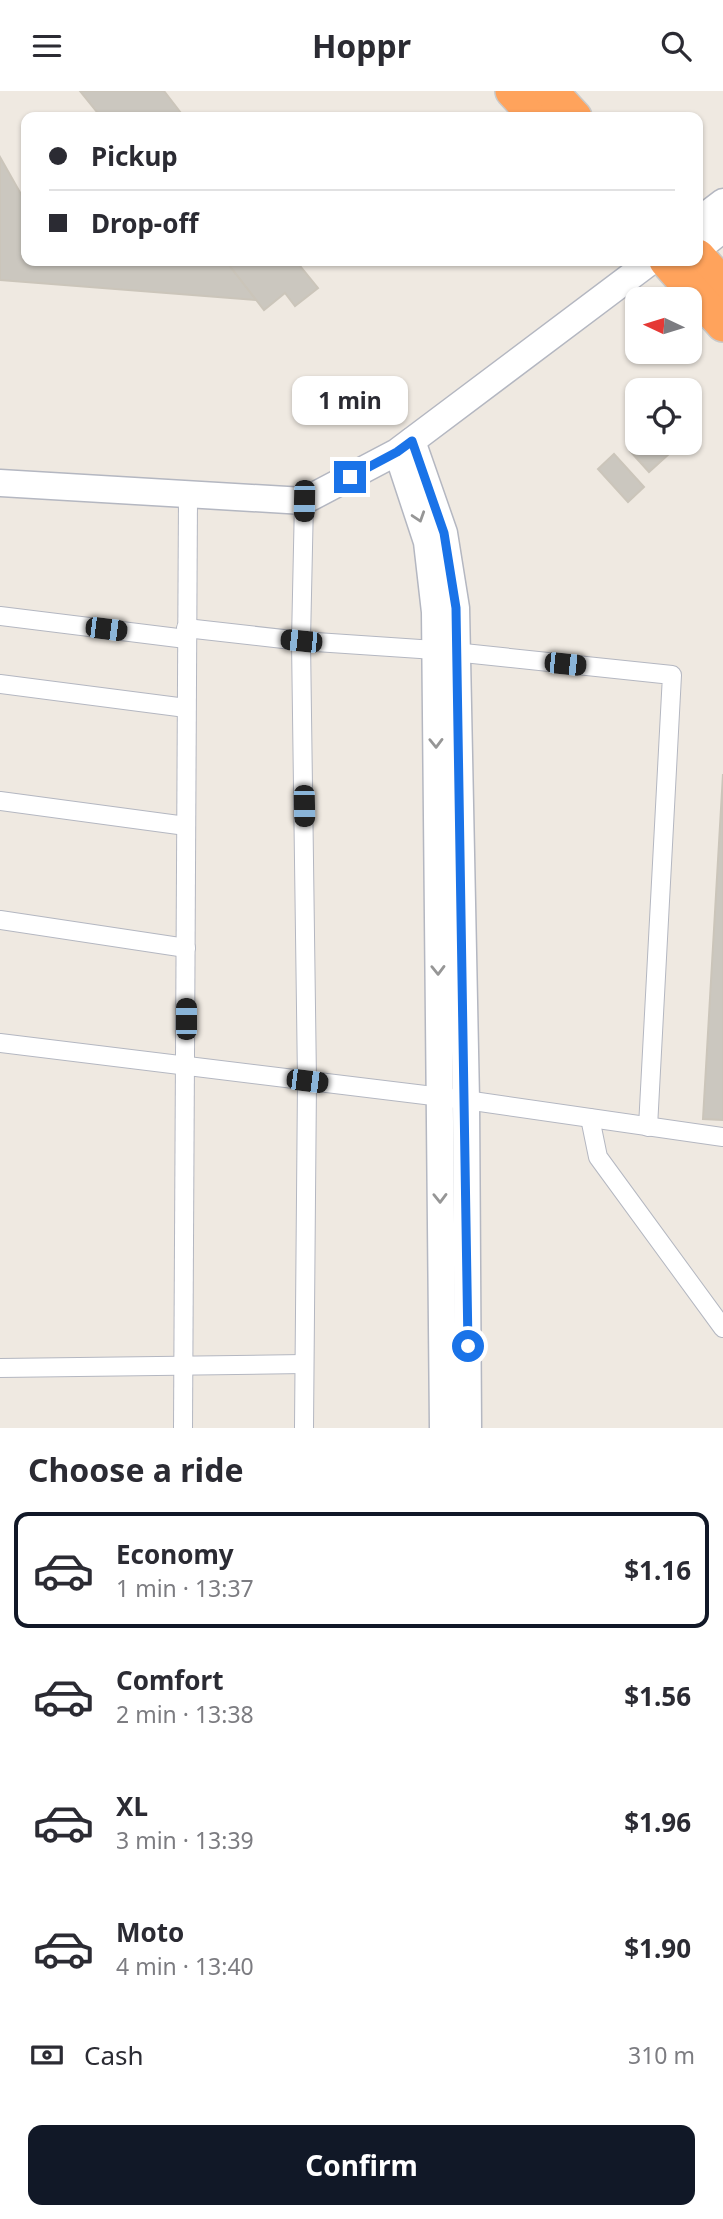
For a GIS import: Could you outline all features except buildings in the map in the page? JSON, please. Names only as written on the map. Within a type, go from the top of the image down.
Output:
[{"type":"highway","points":[[512,91],[531,112]]},
{"type":"highway","points":[[551,91],[570,112]]},
{"type":"highway","points":[[683,266],[723,325]]},
{"type":"highway","points":[[690,266],[723,284]]},
{"type":"street","points":[[703,217],[723,202]]},
{"type":"street","points":[[703,243],[723,229]]},
{"type":"street","points":[[0,483],[304,501],[405,447],[670,266]]},
{"type":"street","points":[[405,447],[427,542],[435,612],[446,651],[466,1100],[468,1428]]},
{"type":"street","points":[[183,1428],[188,495]]},
{"type":"street","points":[[304,501],[301,641],[307,1081],[304,1428]]},
{"type":"street","points":[[0,616],[186,633],[446,651],[672,675],[648,1127]]},
{"type":"street","points":[[443,1428],[439,1097],[446,651]]},
{"type":"street","points":[[0,684],[186,708]]},
{"type":"street","points":[[0,801],[186,826]]},
{"type":"street","points":[[0,920],[186,948]]},
{"type":"street","points":[[0,1043],[466,1100],[723,1137]]},
{"type":"street","points":[[590,1118],[598,1157],[723,1328]]},
{"type":"street","points":[[0,1368],[304,1364]]},
{"type":"route","points":[[350,477],[412,441],[444,533],[451,570],[456,608],[468,1346]]}]
